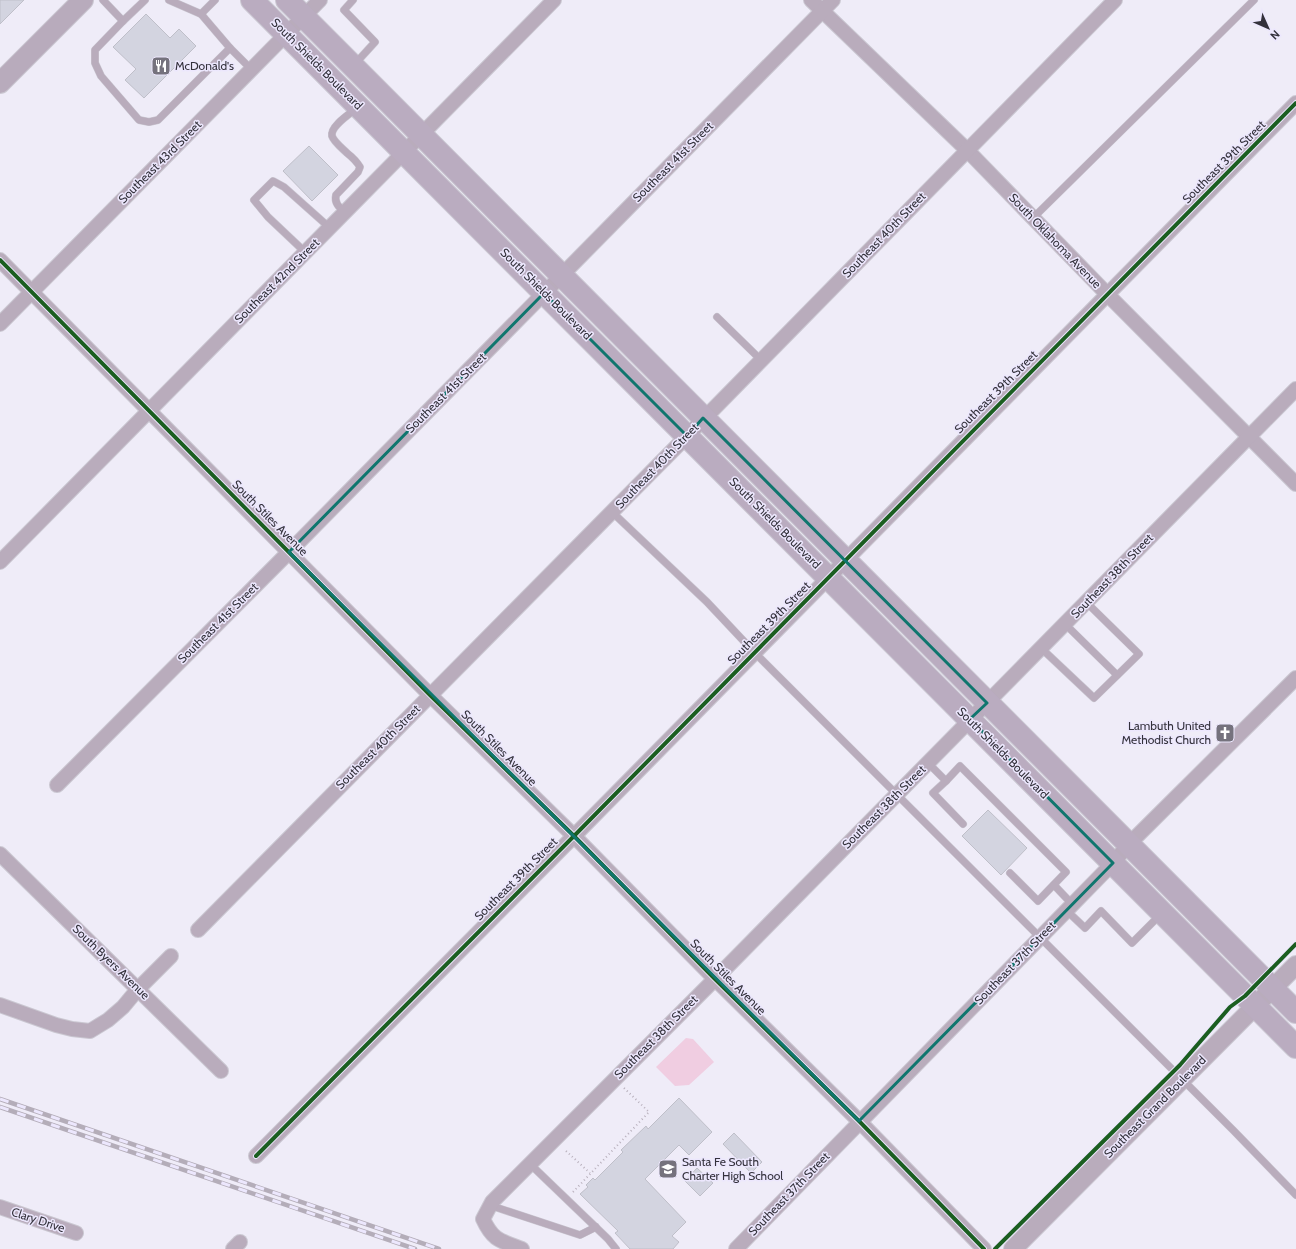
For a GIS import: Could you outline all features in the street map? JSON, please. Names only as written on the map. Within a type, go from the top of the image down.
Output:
[{"type":"main road","points":[[0,83],[82,0]]},
{"type":"main road","name":"South Shields Boulevard","points":[[252,0],[1296,1047]]},
{"type":"main road","name":"South Shields Boulevard","points":[[287,0],[1296,1012]]},
{"type":"street","name":"Southeast 43rd Street","points":[[0,324],[320,0]]},
{"type":"street","name":"Southeast 42nd Street","points":[[0,562],[554,0]]},
{"type":"street","name":"South Oklahoma Avenue","points":[[811,0],[967,150],[1107,294],[1296,484]]},
{"type":"street","name":"Southeast 41st Street","points":[[56,784],[290,552],[833,0]]},
{"type":"street","name":"Southeast 40th Street","points":[[198,930],[687,436],[1114,0]]},
{"type":"street","name":"Southeast 39th Street","points":[[256,1156],[574,836],[1296,103]]},
{"type":"street","name":"South Stiles Avenue","points":[[0,260],[430,695],[574,836],[715,979],[859,1121],[984,1249]]},
{"type":"street","name":"Southeast 38th Street","points":[[522,1249],[496,1239],[488,1229],[483,1219],[490,1205],[1296,390]]},
{"type":"street","name":"Southeast 37th Street","points":[[736,1249],[859,1121],[1113,863],[1129,844],[1296,678]]},
{"type":"street","name":"South Byers Avenue","points":[[0,854],[221,1071]]},
{"type":"street","points":[[0,1006],[56,1025],[90,1031],[108,1020],[123,1007],[138,989],[171,956]]},
{"type":"street","name":"Southeast Grand Boulevard","points":[[1013,1249],[1296,965]]},
{"type":"street","name":"Clary Drive","points":[[1,1210],[76,1233]]},
{"type":"lane","points":[[103,0],[123,20]]},
{"type":"lane","points":[[145,0],[123,20],[95,50],[95,63],[101,76],[140,120],[144,122],[153,122],[158,120],[230,48]]},
{"type":"lane","points":[[169,0],[201,14],[230,48],[251,69]]},
{"type":"lane","points":[[201,14],[215,0]]},
{"type":"lane","points":[[353,0],[344,10],[376,42],[353,67]]},
{"type":"lane","points":[[1033,218],[1254,0]]},
{"type":"lane","points":[[345,212],[337,204],[335,199],[336,195],[358,172],[360,167],[357,162],[335,141],[332,136],[332,132],[341,121],[359,106]]},
{"type":"lane","points":[[305,252],[268,217],[254,200],[273,181],[284,187],[330,228]]},
{"type":"lane","points":[[717,317],[761,360]]},
{"type":"lane","points":[[612,512],[707,602],[754,652],[896,795],[1183,1079],[1296,1195]]},
{"type":"lane","points":[[1041,648],[1094,698],[1139,654],[1086,602]]},
{"type":"lane","points":[[1065,624],[1117,675]]},
{"type":"lane","points":[[928,763],[946,781]]},
{"type":"lane","points":[[963,824],[933,793],[960,766],[1066,872],[1038,901],[1010,873]]},
{"type":"lane","points":[[1054,885],[1085,928],[1101,912],[1132,943],[1163,912]]},
{"type":"lane","points":[[530,1164],[608,1239],[616,1249]]},
{"type":"lane","points":[[490,1205],[580,1235],[596,1228]]},
{"type":"path","points":[[570,1194],[649,1112],[622,1086]]},
{"type":"path","points":[[566,1151],[590,1173]]},
{"type":"highlighted area","points":[[544,293],[687,436],[703,418],[987,703],[970,719],[1113,863],[859,1121],[289,552]]},
{"type":"shaded area","points":[[686,1038],[693,1039],[714,1062],[689,1085],[675,1086],[656,1067]]},
{"type":"building","points":[[0,0],[24,0],[0,24]]},
{"type":"building","points":[[146,14],[170,38],[179,29],[196,46],[144,98],[125,80],[136,69],[113,47]]},
{"type":"building","points":[[309,146],[338,175],[312,201],[283,171]]},
{"type":"building","points":[[988,810],[1027,848],[1001,875],[962,836]]},
{"type":"building","points":[[679,1098],[712,1132],[689,1155],[679,1145],[645,1179],[686,1222],[672,1236],[679,1242],[673,1249],[630,1249],[615,1233],[618,1231],[580,1194],[588,1187],[586,1185],[593,1178],[595,1180],[623,1152],[621,1150],[646,1126],[648,1129]]},
{"type":"building","points":[[734,1133],[762,1162],[751,1173],[723,1144]]},
{"type":"building","points":[[697,1168],[713,1183],[700,1196],[685,1181]]},
{"type":"railway","points":[[0,1099],[439,1249]]},
{"type":"railway","points":[[0,1107],[415,1249]]},
{"type":"cycle path","points":[[256,1156],[574,836],[1296,103]]},
{"type":"cycle path","points":[[0,260],[430,695],[574,836],[715,979],[859,1121],[984,1249]]},
{"type":"cycle path","points":[[995,1249],[1180,1065],[1230,1007],[1245,996],[1296,944]]},
{"type":"place","name":"McDonald's","points":[[161,66]]},
{"type":"place","name":"Lambuth United Methodist Church","points":[[1225,733]]},
{"type":"place","name":"Santa Fe South Charter High School","points":[[668,1169]]}]
